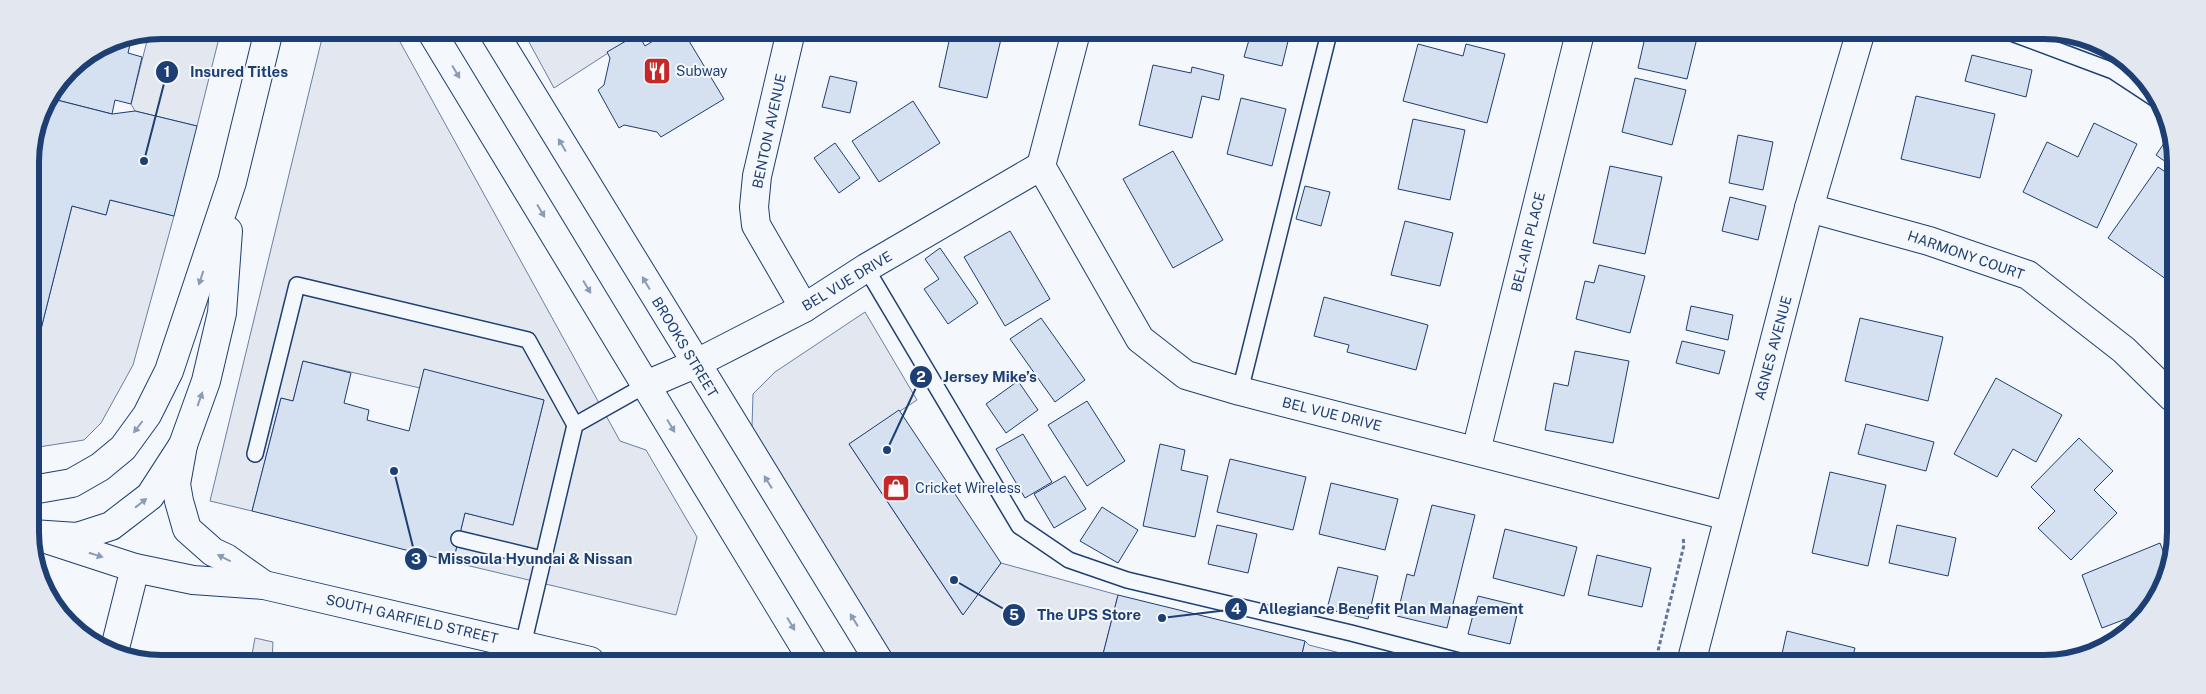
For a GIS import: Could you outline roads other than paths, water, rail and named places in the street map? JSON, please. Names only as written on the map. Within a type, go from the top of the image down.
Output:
[{"type":"main road","points":[[39,489],[72,482],[100,466],[123,448],[147,415],[175,355],[232,182],[267,39]]},
{"type":"main road","points":[[436,39],[809,655]]},
{"type":"main road","name":"BROOKS STREET","points":[[498,39],[695,364],[875,655]]},
{"type":"main road","name":"BENTON AVENUE","points":[[789,39],[757,176],[754,207],[756,225],[804,308]]},
{"type":"main road","points":[[1042,166],[1074,39]]},
{"type":"main road","name":"BEL-AIR PLACE","points":[[1476,450],[1579,39]]},
{"type":"main road","name":"AGNES AVENUE","points":[[1693,655],[1809,208],[1859,39]]},
{"type":"main road","name":"BEL VUE DRIVE","points":[[646,384],[695,364],[804,308],[866,268],[1042,166],[1140,339],[1186,375],[1240,391],[1728,516]]},
{"type":"main road","points":[[232,182],[222,313],[206,382],[183,445],[176,484],[187,529],[213,552],[226,558],[264,585]]},
{"type":"main road","name":"HARMONY COURT","points":[[1809,208],[1929,241],[2028,275],[2124,350],[2167,391]]},
{"type":"main road","points":[[39,534],[77,537],[111,526],[150,496],[183,445]]},
{"type":"main road","points":[[39,536],[135,568],[194,580],[264,585]]},
{"type":"main road","points":[[115,646],[135,568]]},
{"type":"main road","name":"SOUTH GARFIELD STREET","points":[[264,585],[564,655]]},
{"type":"lane","points":[[1240,391],[1328,39]]},
{"type":"lane","points":[[2027,39],[2113,71],[2144,92]]},
{"type":"lane","points":[[866,268],[1018,526],[1042,543],[1069,560],[1127,580],[1437,655]]},
{"type":"lane","points":[[254,454],[297,285],[528,340],[575,425],[522,645]]},
{"type":"lane","points":[[575,425],[646,384]]},
{"type":"lane","points":[[459,538],[542,559]]},
{"type":"place","name":"Subway","points":[[657,71]]},
{"type":"place","name":"Insured Titles","points":[[144,161]]},
{"type":"place","name":"Jersey Mike’s","points":[[887,450]]},
{"type":"place","name":"Missoula Hyundai & Nissan","points":[[394,471]]},
{"type":"place","name":"Cricket Wireless","points":[[896,488]]},
{"type":"place","name":"The UPS Store","points":[[954,580]]},
{"type":"place","name":"Allegiance Benefit Plan Management","points":[[1162,618]]}]
